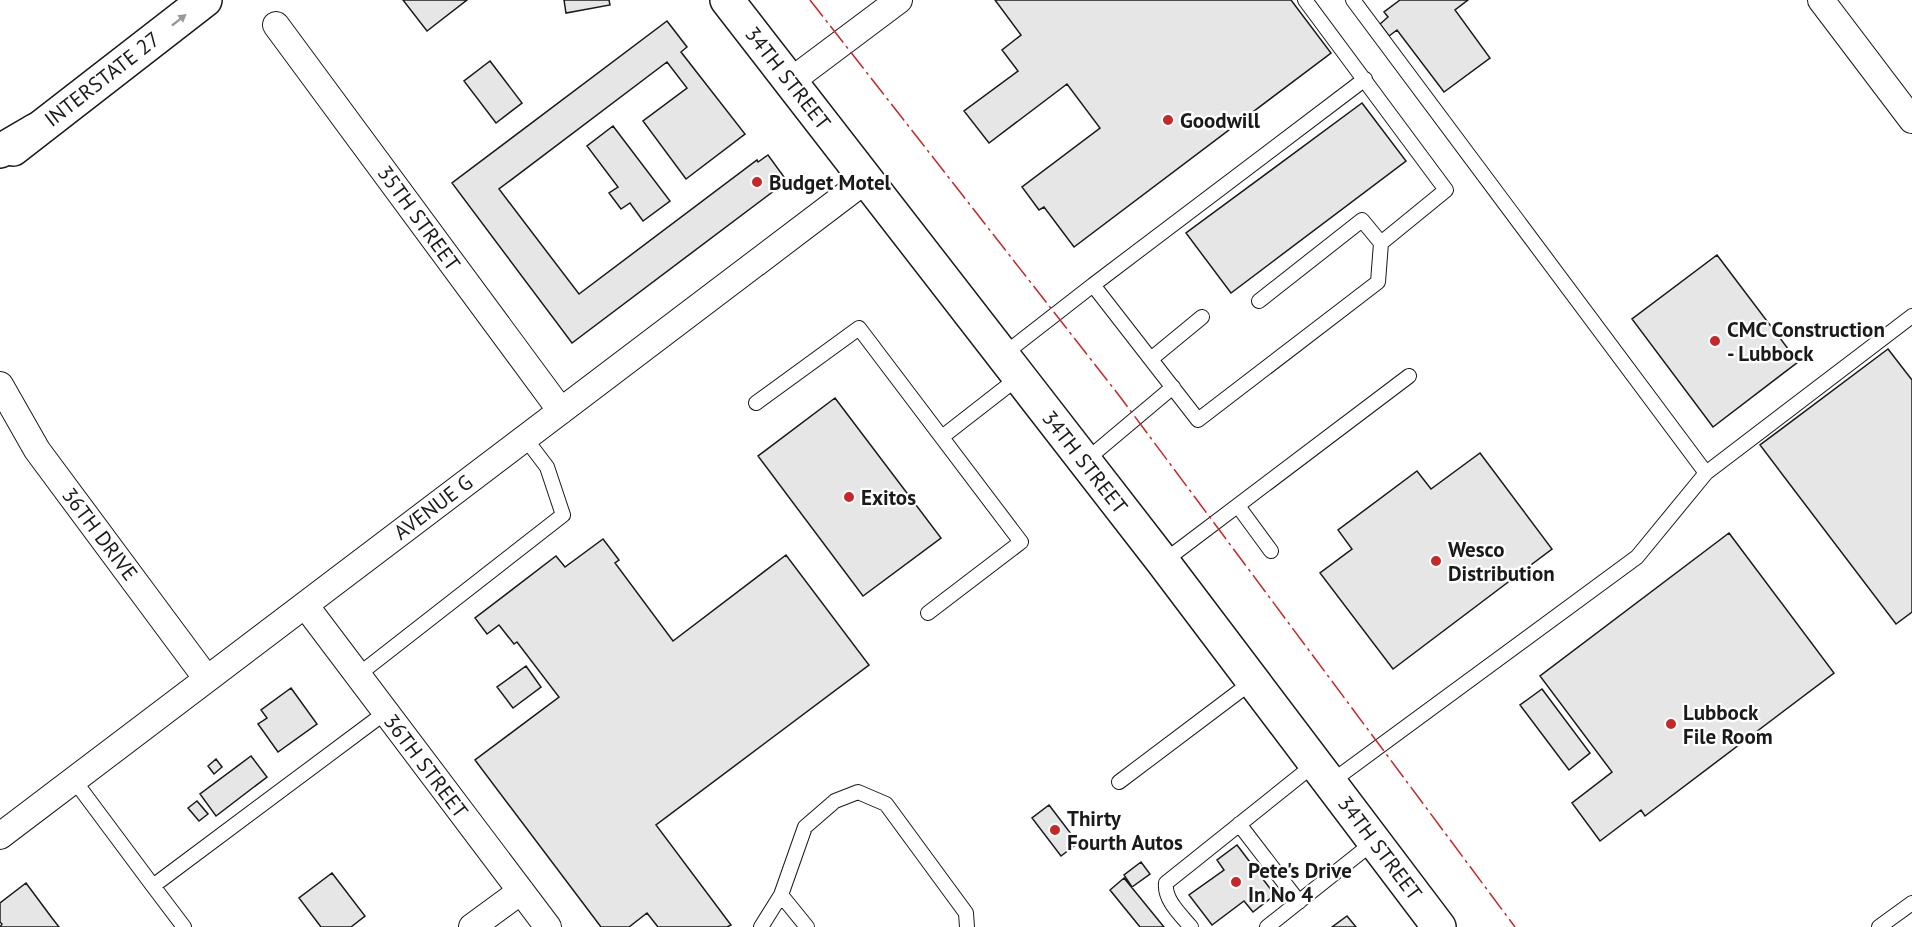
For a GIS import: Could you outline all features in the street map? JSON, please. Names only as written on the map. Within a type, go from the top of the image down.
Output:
[{"type":"main road","name":"INTERSTATE 27","points":[[0,159],[205,0]]},
{"type":"main road","name":"34TH STREET","points":[[727,0],[1163,562],[1440,927]]},
{"type":"main road","points":[[0,151],[36,130]]},
{"type":"street","points":[[791,81],[899,0]]},
{"type":"street","points":[[1821,0],[1912,120]]},
{"type":"street","name":"35TH STREET","points":[[276,25],[561,411]]},
{"type":"street","name":"AVENUE G","points":[[0,836],[867,180]]},
{"type":"street","name":"36TH DRIVE","points":[[0,385],[37,450],[207,679]]},
{"type":"street","name":"36TH STREET","points":[[305,605],[548,927]]},
{"type":"street","points":[[472,927],[521,891]]},
{"type":"lane","points":[[1305,0],[1446,190],[1381,243]]},
{"type":"lane","points":[[1353,0],[1706,473]]},
{"type":"lane","points":[[942,437],[1093,285],[1365,79]]},
{"type":"lane","points":[[1093,285],[1198,420],[1378,282],[1381,243],[1362,220],[1259,301]]},
{"type":"lane","points":[[1191,927],[1168,897],[1165,889],[1166,883],[1239,824],[1323,773],[1637,557],[1706,473],[1912,316]]},
{"type":"lane","points":[[1151,359],[1202,317]]},
{"type":"lane","points":[[756,404],[859,328],[1021,542],[928,613]]},
{"type":"lane","points":[[1163,562],[1409,376]]},
{"type":"lane","points":[[1085,461],[1173,387]]},
{"type":"lane","points":[[358,675],[562,515],[547,466],[525,438]]},
{"type":"lane","points":[[1238,506],[1271,551]]},
{"type":"lane","points":[[1119,782],[1253,681]]},
{"type":"lane","points":[[153,886],[386,712]]},
{"type":"lane","points":[[74,780],[184,927]]},
{"type":"lane","points":[[761,927],[782,896],[805,826],[835,801],[858,792],[886,804],[966,913],[967,927]]},
{"type":"lane","points":[[1239,824],[1299,902]]},
{"type":"lane","points":[[1267,927],[1375,842]]},
{"type":"lane","points":[[782,896],[807,927]]},
{"type":"lane","points":[[1879,927],[1912,903]]},
{"type":"building","points":[[403,0],[467,0],[427,31]]},
{"type":"building","points":[[564,0],[609,0],[610,5],[566,13]]},
{"type":"building","name":"Goodwill","points":[[995,0],[1291,0],[1331,53],[1074,247],[1044,207],[1039,210],[1022,187],[1100,128],[1067,84],[989,143],[964,111],[1018,71],[1002,50],[1021,35]]},
{"type":"building","points":[[1400,0],[1468,0],[1455,10],[1490,58],[1444,92],[1397,30],[1389,36],[1380,24],[1388,17],[1384,12]]},
{"type":"building","name":"Budget Motel","points":[[667,21],[687,47],[681,52],[745,134],[686,179],[643,121],[687,88],[667,62],[499,189],[579,294],[757,160],[758,162],[768,155],[787,181],[572,343],[452,183]]},
{"type":"building","points":[[490,61],[522,103],[496,123],[464,81]]},
{"type":"building","points":[[1362,103],[1406,161],[1231,293],[1186,233]]},
{"type":"building","points":[[613,126],[670,201],[643,221],[630,203],[621,209],[609,193],[618,187],[587,146]]},
{"type":"building","name":"CMC Construction - Lubbock","points":[[1717,255],[1798,362],[1713,427],[1632,319]]},
{"type":"building","points":[[1888,349],[1912,380],[1912,612],[1896,624],[1760,445]]},
{"type":"building","name":"Exitos","points":[[835,398],[941,538],[863,596],[758,456]]},
{"type":"building","name":"Wesco Distribution","points":[[1480,453],[1552,549],[1393,669],[1320,573],[1352,549],[1338,530],[1417,471],[1431,489]]},
{"type":"building","name":"Lubbock File Room","points":[[1729,533],[1834,673],[1645,816],[1641,810],[1600,841],[1572,803],[1612,772],[1540,676]]},
{"type":"building","points":[[603,539],[619,560],[615,563],[673,641],[786,555],[869,665],[656,825],[731,925],[727,927],[658,927],[647,913],[629,927],[601,927],[475,760],[559,697],[517,642],[514,644],[499,625],[487,634],[475,618],[556,556],[565,567]]},
{"type":"building","points":[[526,666],[541,687],[513,708],[497,687]]},
{"type":"building","points":[[291,688],[317,724],[278,752],[258,724],[267,718],[261,710]]},
{"type":"building","points":[[1542,689],[1590,753],[1569,770],[1520,705]]},
{"type":"building","points":[[251,756],[267,777],[216,816],[200,794]]},
{"type":"building","points":[[216,759],[222,767],[214,774],[208,766]]},
{"type":"building","points":[[197,801],[208,814],[199,821],[188,808]]},
{"type":"building","name":"Thirty Fourth Autos","points":[[1049,805],[1078,843],[1061,856],[1032,818]]},
{"type":"building","name":"Pete's Drive In No 4","points":[[1237,845],[1275,895],[1253,912],[1244,901],[1212,925],[1189,895],[1224,870],[1217,860]]},
{"type":"building","points":[[1141,862],[1150,874],[1132,887],[1124,875]]},
{"type":"building","points":[[332,873],[365,916],[351,927],[321,927],[299,898]]},
{"type":"building","points":[[1124,878],[1164,927],[1140,927],[1110,890]]},
{"type":"building","points":[[26,883],[59,927],[0,927],[2,924],[0,922],[0,903]]},
{"type":"building","points":[[1347,916],[1356,927],[1332,927]]},
{"type":"power","points":[[810,0],[1121,398],[1515,927]]},
{"type":"place","name":"Goodwill","points":[[1168,120]]},
{"type":"place","name":"Budget Motel","points":[[757,182]]},
{"type":"place","name":"CMC Construction - Lubbock","points":[[1715,341]]},
{"type":"place","name":"Exitos","points":[[849,497]]},
{"type":"place","name":"Wesco Distribution","points":[[1436,561]]},
{"type":"place","name":"Lubbock File Room","points":[[1671,724]]},
{"type":"place","name":"Thirty Fourth Autos","points":[[1055,830]]},
{"type":"place","name":"Pete's Drive In No 4","points":[[1236,882]]}]
